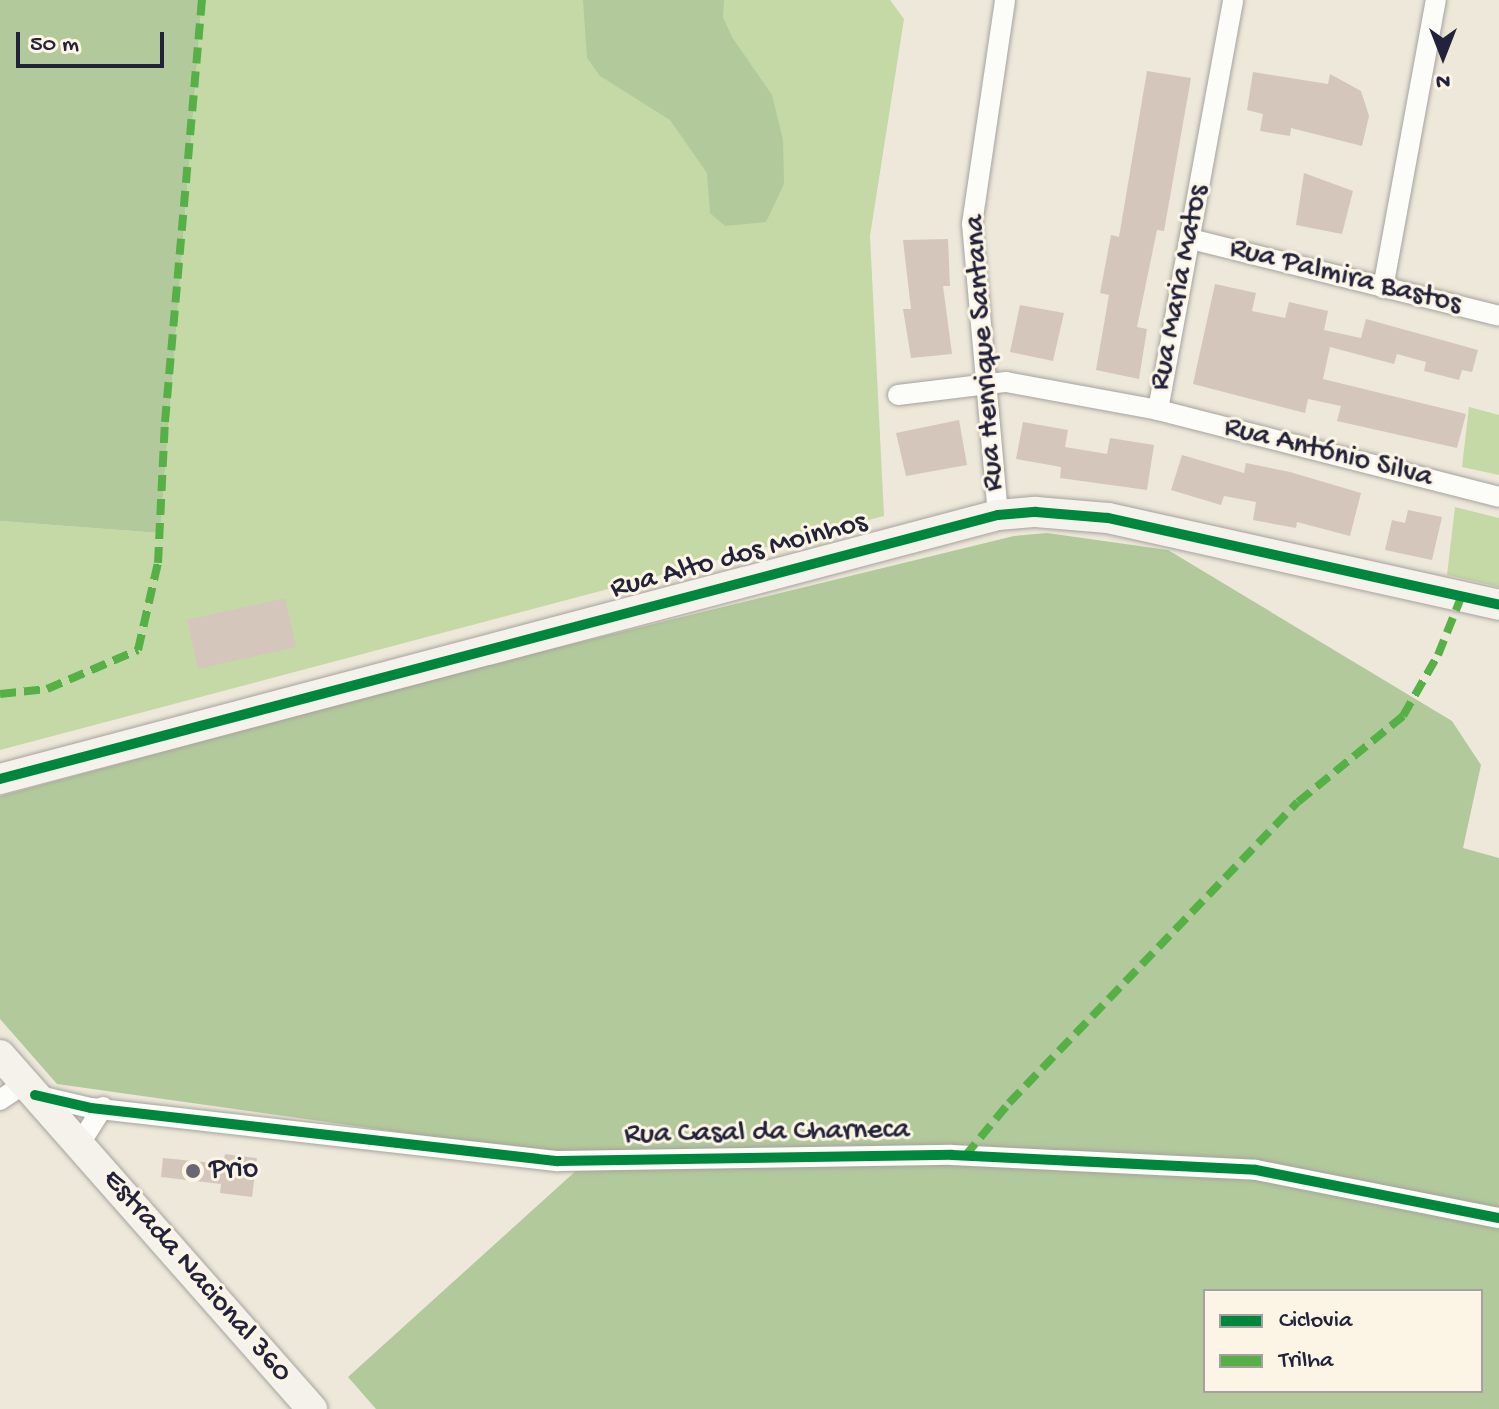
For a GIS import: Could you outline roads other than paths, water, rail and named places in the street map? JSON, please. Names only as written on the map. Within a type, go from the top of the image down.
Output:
[{"type":"street","name":"Rua Henrique Santana","points":[[998,515],[972,224],[1005,0]]},
{"type":"street","name":"Rua Maria Matos","points":[[898,395],[1006,382],[1158,410],[1233,0]]},
{"type":"street","points":[[1383,288],[1436,0]]},
{"type":"street","name":"Rua Palmira Bastos","points":[[1191,239],[1499,316]]},
{"type":"street","name":"Rua António Silva","points":[[1158,410],[1499,497]]},
{"type":"street","name":"Rua Alto dos Moinhos","points":[[0,779],[998,515],[1036,512],[1108,518],[1499,605]]},
{"type":"street","points":[[0,1055],[20,1093]]},
{"type":"street","name":"Rua Casal da Charneca","points":[[20,1093],[97,1108],[558,1161],[952,1155],[1256,1170],[1499,1218]]},
{"type":"street","name":"Estrada Nacional 360","points":[[20,1093],[69,1134],[312,1409]]},
{"type":"street","points":[[69,1134],[97,1108]]},
{"type":"street","points":[[69,1134],[97,1108]]},
{"type":"place","name":"Prio","points":[[193,1171]]}]
